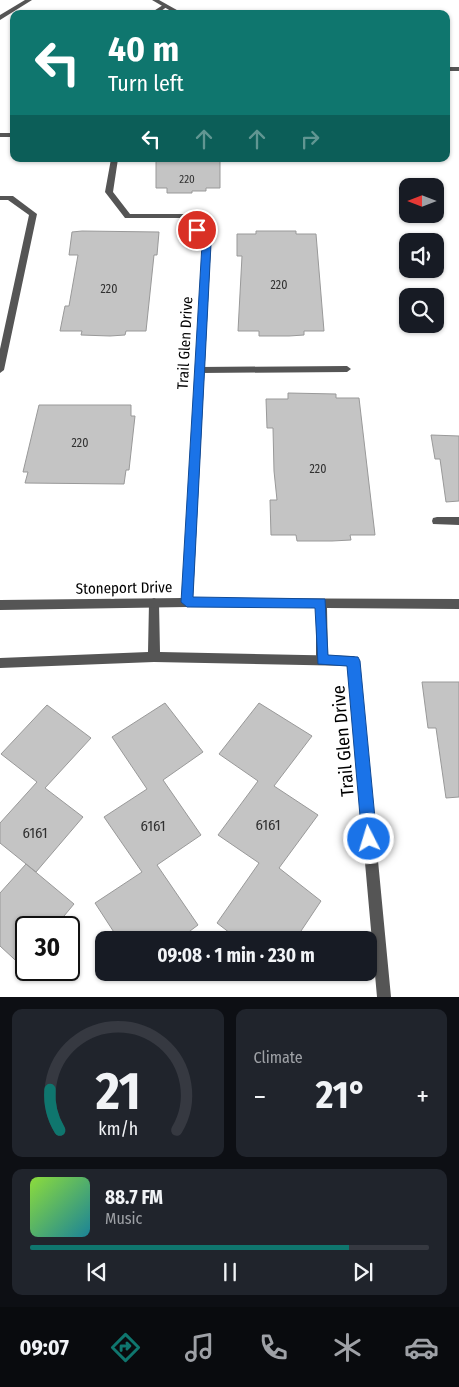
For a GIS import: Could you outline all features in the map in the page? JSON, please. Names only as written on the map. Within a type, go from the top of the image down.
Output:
[{"type":"street","points":[[13,10],[29,0]]},
{"type":"street","points":[[156,0],[173,10]]},
{"type":"street","points":[[158,10],[165,6]]},
{"type":"street","name":"Trail Glen Drive","points":[[114,162],[109,192],[128,216],[188,216],[207,244],[187,602]]},
{"type":"street","points":[[0,198],[10,198],[33,214],[0,370]]},
{"type":"street","points":[[200,370],[347,369]]},
{"type":"street","points":[[437,521],[459,521]]},
{"type":"street","name":"Stoneport Drive","points":[[0,605],[187,602],[459,604]]},
{"type":"street","points":[[154,603],[154,657]]},
{"type":"street","points":[[0,663],[154,657],[322,660],[321,603]]},
{"type":"street","name":"Trail Glen Drive","points":[[322,660],[353,661],[384,997]]},
{"type":"building","points":[[156,162],[220,162],[220,188],[206,188],[206,191],[192,191],[192,193],[167,193],[167,188],[156,188]]},
{"type":"building","points":[[256,231],[296,231],[296,234],[316,234],[324,331],[304,331],[304,335],[259,336],[259,331],[238,331],[242,256],[237,256],[237,234],[256,234]]},
{"type":"building","points":[[72,232],[159,232],[157,255],[154,255],[146,331],[126,331],[125,335],[110,336],[81,335],[82,331],[60,331],[65,306],[69,306],[78,255],[69,255]]},
{"type":"building","points":[[288,393],[336,394],[336,398],[359,398],[375,535],[350,535],[351,540],[297,541],[296,535],[271,535],[270,500],[277,500],[273,428],[267,428],[266,399],[288,399]]},
{"type":"building","points":[[39,405],[131,405],[131,416],[135,416],[129,470],[126,470],[124,484],[25,483],[28,472],[23,472]]},
{"type":"building","points":[[431,435],[459,436],[459,501],[446,502],[440,459],[435,459]]},
{"type":"building","points":[[422,682],[459,682],[459,797],[446,798],[436,728],[428,728]]},
{"type":"building","points":[[165,703],[203,752],[163,780],[201,835],[157,865],[198,925],[190,931],[113,931],[95,903],[142,872],[104,817],[147,789],[112,737]]},
{"type":"building","points":[[259,703],[312,736],[274,786],[318,815],[279,868],[321,901],[301,931],[227,931],[217,923],[259,863],[218,835],[258,781],[219,754]]},
{"type":"building","points":[[47,705],[91,738],[45,788],[83,817],[36,872],[0,843],[0,823],[37,782],[1,754]]},
{"type":"building","points":[[26,864],[74,904],[64,916],[15,916],[15,960],[0,946],[0,893]]},
{"type":"route","points":[[197,230],[207,244],[187,602],[321,603],[322,660],[353,661],[369,839]]}]
